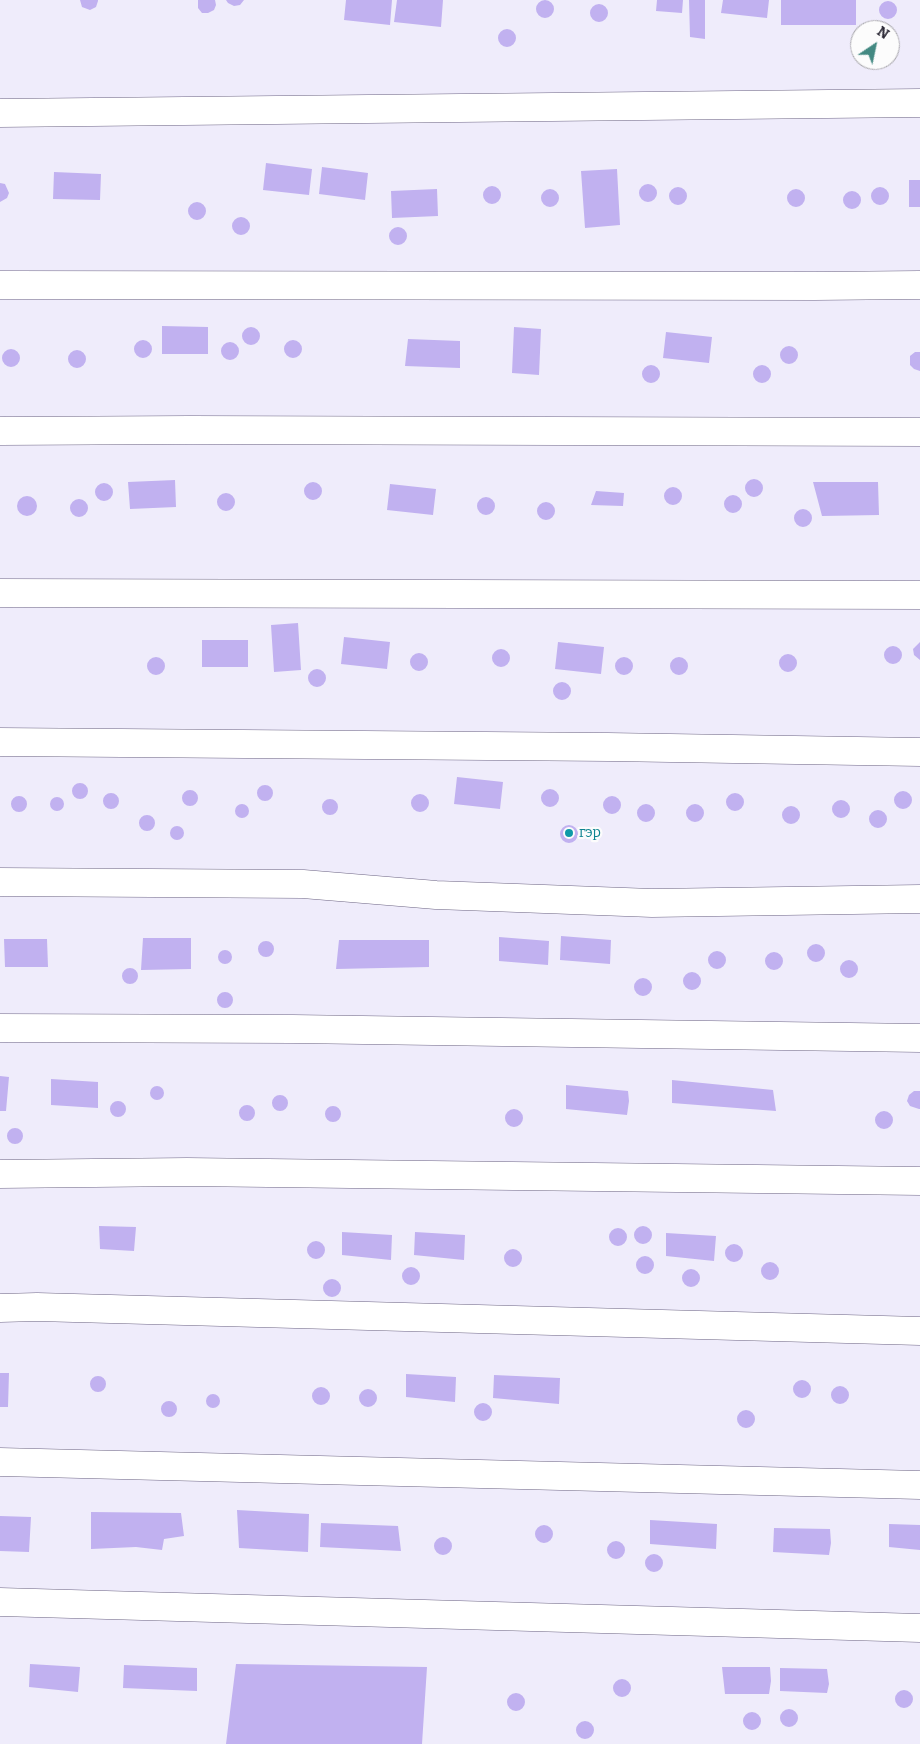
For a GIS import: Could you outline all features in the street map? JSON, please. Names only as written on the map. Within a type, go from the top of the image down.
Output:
[{"type":"street","points":[[0,113],[920,103]]},
{"type":"street","points":[[0,285],[920,285]]},
{"type":"street","points":[[0,431],[920,432]]},
{"type":"street","points":[[0,593],[920,595]]},
{"type":"street","points":[[0,742],[588,746],[920,752]]},
{"type":"street","points":[[0,882],[303,884],[436,895],[652,903],[920,899]]},
{"type":"street","points":[[0,1028],[283,1029],[920,1038]]},
{"type":"street","points":[[0,1174],[187,1172],[920,1182]]},
{"type":"street","points":[[0,1308],[37,1307],[920,1330]]},
{"type":"street","points":[[0,1462],[920,1485]]},
{"type":"street","points":[[0,1602],[920,1628]]},
{"type":"building","points":[[80,0],[98,1],[96,7],[90,10],[82,7]]},
{"type":"building","points":[[198,0],[215,0],[214,10],[202,13],[198,8]]},
{"type":"building","points":[[226,0],[244,0],[240,5],[234,6]]},
{"type":"building","points":[[346,0],[392,0],[390,25],[344,20]]},
{"type":"building","points":[[397,0],[443,0],[441,27],[394,22]]},
{"type":"building","points":[[541,0],[549,0],[554,5],[552,16],[541,18],[536,13],[536,5]]},
{"type":"building","points":[[657,0],[683,0],[682,13],[656,11]]},
{"type":"building","points":[[689,0],[705,0],[705,39],[690,37]]},
{"type":"building","points":[[723,0],[769,0],[767,18],[721,13]]},
{"type":"building","points":[[781,0],[856,0],[856,20],[850,20],[850,25],[781,25]]},
{"type":"building","points":[[884,1],[892,1],[897,6],[895,17],[884,19],[879,14],[879,6]]},
{"type":"building","points":[[595,4],[603,4],[608,9],[606,20],[595,22],[590,17],[590,9]]},
{"type":"building","points":[[503,29],[511,29],[516,34],[514,45],[503,47],[498,42],[498,34]]},
{"type":"building","points":[[266,163],[312,169],[309,195],[263,190]]},
{"type":"building","points":[[322,167],[368,173],[365,200],[319,194]]},
{"type":"building","points":[[617,169],[620,225],[585,228],[581,171]]},
{"type":"building","points":[[54,172],[101,174],[100,200],[53,199]]},
{"type":"building","points":[[909,180],[920,180],[920,207],[909,207]]},
{"type":"building","points":[[0,183],[5,184],[9,193],[7,198],[0,202]]},
{"type":"building","points":[[644,184],[652,184],[657,189],[655,200],[644,202],[639,197],[639,189]]},
{"type":"building","points":[[488,186],[496,186],[501,191],[499,202],[488,204],[483,199],[483,191]]},
{"type":"building","points":[[674,187],[682,187],[687,192],[685,203],[674,205],[669,200],[669,192]]},
{"type":"building","points":[[876,187],[884,187],[889,192],[887,203],[876,205],[871,200],[871,192]]},
{"type":"building","points":[[437,189],[438,216],[392,218],[391,191]]},
{"type":"building","points":[[546,189],[554,189],[559,194],[557,205],[546,207],[541,202],[541,194]]},
{"type":"building","points":[[792,189],[800,189],[805,194],[803,205],[792,207],[787,202],[787,194]]},
{"type":"building","points":[[848,191],[856,191],[861,196],[859,207],[848,209],[843,204],[843,196]]},
{"type":"building","points":[[193,202],[201,202],[206,207],[204,218],[193,220],[188,215],[188,207]]},
{"type":"building","points":[[237,217],[245,217],[250,222],[248,233],[237,235],[232,230],[232,222]]},
{"type":"building","points":[[394,227],[402,227],[407,232],[405,243],[394,245],[389,240],[389,232]]},
{"type":"building","points":[[162,326],[208,327],[208,354],[162,354]]},
{"type":"building","points":[[247,327],[255,327],[260,332],[258,343],[247,345],[242,340],[242,332]]},
{"type":"building","points":[[514,327],[541,329],[539,375],[512,373]]},
{"type":"building","points":[[666,332],[712,337],[709,363],[663,358]]},
{"type":"building","points":[[408,339],[460,341],[460,368],[405,366]]},
{"type":"building","points":[[139,340],[147,340],[152,345],[150,356],[139,358],[134,353],[134,345]]},
{"type":"building","points":[[289,340],[297,340],[302,345],[300,356],[289,358],[284,353],[284,345]]},
{"type":"building","points":[[226,342],[234,342],[239,347],[237,358],[226,360],[221,355],[221,347]]},
{"type":"building","points":[[785,346],[793,346],[798,351],[796,362],[785,364],[780,359],[780,351]]},
{"type":"building","points":[[7,349],[15,349],[20,354],[18,365],[7,367],[2,362],[2,354]]},
{"type":"building","points":[[73,350],[81,350],[86,355],[84,366],[73,368],[68,363],[68,355]]},
{"type":"building","points":[[915,352],[920,352],[920,371],[910,365],[910,356]]},
{"type":"building","points":[[647,365],[655,365],[660,370],[658,381],[647,383],[642,378],[642,370]]},
{"type":"building","points":[[758,365],[766,365],[771,370],[769,381],[758,383],[753,378],[753,370]]},
{"type":"building","points":[[750,479],[758,479],[763,484],[761,495],[750,497],[745,492],[745,484]]},
{"type":"building","points":[[175,480],[176,507],[130,509],[128,482]]},
{"type":"building","points":[[309,482],[317,482],[322,487],[320,498],[309,500],[304,495],[304,487]]},
{"type":"building","points":[[813,482],[878,482],[879,515],[822,516]]},
{"type":"building","points":[[100,483],[108,483],[113,488],[111,499],[100,501],[95,496],[95,488]]},
{"type":"building","points":[[390,484],[436,489],[433,515],[387,510]]},
{"type":"building","points":[[669,487],[677,487],[682,492],[680,503],[669,505],[664,500],[664,492]]},
{"type":"building","points":[[596,491],[624,493],[623,506],[591,505]]},
{"type":"building","points":[[222,493],[230,493],[235,498],[233,509],[222,511],[217,506],[217,498]]},
{"type":"building","points":[[729,495],[737,495],[742,500],[740,511],[729,513],[724,508],[724,500]]},
{"type":"building","points":[[27,496],[34,499],[37,506],[34,513],[27,516],[20,513],[17,506],[20,499]]},
{"type":"building","points":[[482,497],[490,497],[495,502],[493,513],[482,515],[477,510],[477,502]]},
{"type":"building","points":[[75,499],[83,499],[88,504],[86,515],[75,517],[70,512],[70,504]]},
{"type":"building","points":[[542,502],[550,502],[555,507],[553,518],[542,520],[537,515],[537,507]]},
{"type":"building","points":[[799,509],[807,509],[812,514],[810,525],[799,527],[794,522],[794,514]]},
{"type":"building","points":[[298,623],[301,670],[274,672],[271,625]]},
{"type":"building","points":[[344,637],[390,642],[387,669],[341,664]]},
{"type":"building","points":[[202,640],[248,640],[248,667],[202,667]]},
{"type":"building","points":[[558,642],[604,647],[601,674],[555,669]]},
{"type":"building","points":[[920,642],[920,660],[914,655],[913,649]]},
{"type":"building","points":[[889,646],[897,646],[902,651],[900,662],[889,664],[884,659],[884,651]]},
{"type":"building","points":[[497,649],[505,649],[510,654],[508,665],[497,667],[492,662],[492,654]]},
{"type":"building","points":[[415,653],[423,653],[428,658],[426,669],[415,671],[410,666],[410,658]]},
{"type":"building","points":[[784,654],[792,654],[797,659],[795,670],[784,672],[779,667],[779,659]]},
{"type":"building","points":[[152,657],[160,657],[165,662],[163,673],[152,675],[147,670],[147,662]]},
{"type":"building","points":[[620,657],[628,657],[633,662],[631,673],[620,675],[615,670],[615,662]]},
{"type":"building","points":[[675,657],[683,657],[688,662],[686,673],[675,675],[670,670],[670,662]]},
{"type":"building","points":[[313,669],[321,669],[326,674],[324,685],[313,687],[308,682],[308,674]]},
{"type":"building","points":[[558,682],[566,682],[571,687],[569,698],[558,700],[553,695],[553,687]]},
{"type":"building","points":[[457,777],[503,782],[500,809],[454,804]]},
{"type":"building","points":[[80,783],[88,791],[80,799],[72,791]]},
{"type":"building","points":[[265,785],[273,793],[265,801],[257,793]]},
{"type":"building","name":"гэр","points":[[546,789],[554,789],[559,794],[557,805],[546,807],[541,802],[541,794]]},
{"type":"building","points":[[190,790],[198,798],[190,806],[182,798]]},
{"type":"building","points":[[899,791],[907,791],[912,796],[910,807],[899,809],[894,804],[894,796]]},
{"type":"building","points":[[111,793],[119,801],[111,809],[103,801]]},
{"type":"building","points":[[731,793],[739,793],[744,798],[742,809],[731,811],[726,806],[726,798]]},
{"type":"building","points":[[416,794],[424,794],[429,799],[427,810],[416,812],[411,807],[411,799]]},
{"type":"building","points":[[19,796],[27,804],[19,812],[11,804]]},
{"type":"building","name":"гэр","points":[[608,796],[616,796],[621,801],[619,812],[608,814],[603,809],[603,801]]},
{"type":"building","points":[[54,797],[60,797],[64,804],[60,811],[54,811],[50,807],[50,801]]},
{"type":"building","points":[[330,799],[338,807],[330,815],[322,807]]},
{"type":"building","points":[[837,800],[845,800],[850,805],[848,816],[837,818],[832,813],[832,805]]},
{"type":"building","points":[[239,804],[245,804],[249,811],[245,818],[239,818],[235,814],[235,808]]},
{"type":"building","name":"гэр","points":[[642,804],[650,804],[655,809],[653,820],[642,822],[637,817],[637,809]]},
{"type":"building","points":[[691,804],[699,804],[704,809],[702,820],[691,822],[686,817],[686,809]]},
{"type":"building","points":[[787,806],[795,806],[800,811],[798,822],[787,824],[782,819],[782,811]]},
{"type":"building","points":[[874,810],[882,810],[887,815],[885,826],[874,828],[869,823],[869,815]]},
{"type":"building","points":[[147,815],[155,823],[147,831],[139,823]]},
{"type":"building","name":"гэр","points":[[565,825],[573,825],[578,830],[576,841],[565,843],[560,838],[560,830]]},
{"type":"building","points":[[174,826],[180,826],[184,833],[180,840],[174,840],[170,836],[170,830]]},
{"type":"building","points":[[561,936],[611,940],[610,964],[560,960]]},
{"type":"building","points":[[499,937],[549,941],[548,965],[499,961]]},
{"type":"building","points":[[143,938],[191,938],[191,969],[141,970]]},
{"type":"building","points":[[4,939],[47,939],[48,967],[5,967]]},
{"type":"building","points":[[339,940],[429,940],[429,967],[336,969]]},
{"type":"building","points":[[266,941],[274,949],[266,957],[258,949]]},
{"type":"building","points":[[812,944],[820,944],[825,949],[823,960],[812,962],[807,957],[807,949]]},
{"type":"building","points":[[222,950],[228,950],[232,957],[228,964],[222,964],[218,960],[218,954]]},
{"type":"building","points":[[713,951],[721,951],[726,956],[724,967],[713,969],[708,964],[708,956]]},
{"type":"building","points":[[770,952],[778,952],[783,957],[781,968],[770,970],[765,965],[765,957]]},
{"type":"building","points":[[845,960],[853,960],[858,965],[856,976],[845,978],[840,973],[840,965]]},
{"type":"building","points":[[130,968],[138,976],[130,984],[122,976]]},
{"type":"building","points":[[688,972],[696,972],[701,977],[699,988],[688,990],[683,985],[683,977]]},
{"type":"building","points":[[639,978],[647,978],[652,983],[650,994],[639,996],[634,991],[634,983]]},
{"type":"building","points":[[225,992],[233,1000],[225,1008],[217,1000]]},
{"type":"building","points":[[0,1076],[9,1077],[6,1111],[0,1111]]},
{"type":"building","points":[[51,1079],[98,1082],[98,1108],[51,1105]]},
{"type":"building","points":[[672,1080],[773,1090],[776,1111],[672,1103]]},
{"type":"building","points":[[566,1085],[628,1091],[627,1115],[566,1109]]},
{"type":"building","points":[[154,1086],[160,1086],[164,1093],[160,1100],[154,1100],[150,1096],[150,1090]]},
{"type":"building","points":[[914,1091],[920,1091],[920,1109],[910,1106],[907,1101],[909,1095]]},
{"type":"building","points":[[280,1095],[288,1103],[280,1111],[272,1103]]},
{"type":"building","points":[[118,1101],[126,1109],[118,1117],[110,1109]]},
{"type":"building","points":[[247,1105],[255,1113],[247,1121],[239,1113]]},
{"type":"building","points":[[333,1106],[341,1114],[333,1122],[325,1114]]},
{"type":"building","points":[[510,1109],[518,1109],[523,1114],[521,1125],[510,1127],[505,1122],[505,1114]]},
{"type":"building","points":[[880,1111],[888,1111],[893,1116],[891,1127],[880,1129],[875,1124],[875,1116]]},
{"type":"building","points":[[15,1128],[23,1136],[15,1144],[7,1136]]},
{"type":"building","points":[[99,1226],[136,1227],[134,1251],[100,1249]]},
{"type":"building","points":[[639,1226],[647,1226],[652,1231],[650,1242],[639,1244],[634,1239],[634,1231]]},
{"type":"building","points":[[614,1228],[622,1228],[627,1233],[625,1244],[614,1246],[609,1241],[609,1233]]},
{"type":"building","points":[[342,1232],[392,1235],[391,1260],[342,1255]]},
{"type":"building","points":[[415,1232],[465,1235],[464,1260],[414,1255]]},
{"type":"building","points":[[666,1233],[716,1236],[714,1261],[666,1256]]},
{"type":"building","points":[[312,1241],[320,1241],[325,1246],[323,1257],[312,1259],[307,1254],[307,1246]]},
{"type":"building","points":[[730,1244],[738,1244],[743,1249],[741,1260],[730,1262],[725,1257],[725,1249]]},
{"type":"building","points":[[509,1249],[517,1249],[522,1254],[520,1265],[509,1267],[504,1262],[504,1254]]},
{"type":"building","points":[[641,1256],[649,1256],[654,1261],[652,1272],[641,1274],[636,1269],[636,1261]]},
{"type":"building","points":[[766,1262],[774,1262],[779,1267],[777,1278],[766,1280],[761,1275],[761,1267]]},
{"type":"building","points":[[407,1267],[415,1267],[420,1272],[418,1283],[407,1285],[402,1280],[402,1272]]},
{"type":"building","points":[[687,1269],[695,1269],[700,1274],[698,1285],[687,1287],[682,1282],[682,1274]]},
{"type":"building","points":[[328,1279],[336,1279],[341,1284],[339,1295],[328,1297],[323,1292],[323,1284]]},
{"type":"building","points":[[0,1373],[9,1373],[8,1407],[0,1407]]},
{"type":"building","points":[[406,1374],[456,1377],[455,1402],[406,1397]]},
{"type":"building","points":[[494,1375],[560,1378],[559,1404],[493,1398]]},
{"type":"building","points":[[98,1376],[106,1384],[98,1392],[90,1384]]},
{"type":"building","points":[[798,1380],[806,1380],[811,1385],[809,1396],[798,1398],[793,1393],[793,1385]]},
{"type":"building","points":[[836,1386],[844,1386],[849,1391],[847,1402],[836,1404],[831,1399],[831,1391]]},
{"type":"building","points":[[317,1387],[325,1387],[330,1392],[328,1403],[317,1405],[312,1400],[312,1392]]},
{"type":"building","points":[[364,1389],[372,1389],[377,1394],[375,1405],[364,1407],[359,1402],[359,1394]]},
{"type":"building","points":[[210,1394],[216,1394],[220,1401],[216,1408],[210,1408],[206,1404],[206,1398]]},
{"type":"building","points":[[169,1401],[177,1409],[169,1417],[161,1409]]},
{"type":"building","points":[[479,1403],[487,1403],[492,1408],[490,1419],[479,1421],[474,1416],[474,1408]]},
{"type":"building","points":[[742,1410],[750,1410],[755,1415],[753,1426],[742,1428],[737,1423],[737,1415]]},
{"type":"building","points":[[237,1510],[309,1514],[308,1552],[239,1548]]},
{"type":"building","points":[[91,1512],[181,1513],[184,1536],[164,1539],[162,1550],[136,1547],[91,1549]]},
{"type":"building","points":[[0,1516],[31,1517],[29,1552],[0,1551]]},
{"type":"building","points":[[650,1520],[717,1524],[716,1549],[650,1544]]},
{"type":"building","points":[[321,1523],[398,1526],[401,1551],[320,1547]]},
{"type":"building","points":[[889,1524],[920,1525],[920,1550],[889,1547]]},
{"type":"building","points":[[540,1525],[548,1525],[553,1530],[551,1541],[540,1543],[535,1538],[535,1530]]},
{"type":"building","points":[[774,1528],[830,1529],[831,1543],[829,1555],[773,1552]]},
{"type":"building","points":[[439,1537],[447,1537],[452,1542],[450,1553],[439,1555],[434,1550],[434,1542]]},
{"type":"building","points":[[612,1541],[620,1541],[625,1546],[623,1557],[612,1559],[607,1554],[607,1546]]},
{"type":"building","points":[[650,1554],[658,1554],[663,1559],[661,1570],[650,1572],[645,1567],[645,1559]]},
{"type":"building","points":[[30,1664],[80,1667],[78,1692],[29,1687]]},
{"type":"building","points":[[236,1664],[427,1667],[422,1744],[226,1744]]},
{"type":"building","points":[[124,1665],[197,1668],[197,1691],[123,1688]]},
{"type":"building","points":[[722,1667],[770,1667],[771,1681],[769,1694],[725,1694]]},
{"type":"building","points":[[780,1668],[827,1669],[829,1684],[827,1693],[780,1691]]},
{"type":"building","points":[[618,1679],[626,1679],[631,1684],[629,1695],[618,1697],[613,1692],[613,1684]]},
{"type":"building","points":[[900,1690],[908,1690],[913,1695],[911,1706],[900,1708],[895,1703],[895,1695]]},
{"type":"building","points":[[512,1693],[520,1693],[525,1698],[523,1709],[512,1711],[507,1706],[507,1698]]},
{"type":"building","points":[[785,1709],[793,1709],[798,1714],[796,1725],[785,1727],[780,1722],[780,1714]]},
{"type":"building","points":[[748,1712],[756,1712],[761,1717],[759,1728],[748,1730],[743,1725],[743,1717]]},
{"type":"building","points":[[581,1721],[589,1721],[594,1726],[592,1737],[581,1739],[576,1734],[576,1726]]},
{"type":"place","name":"гэр","points":[[569,833]]}]
